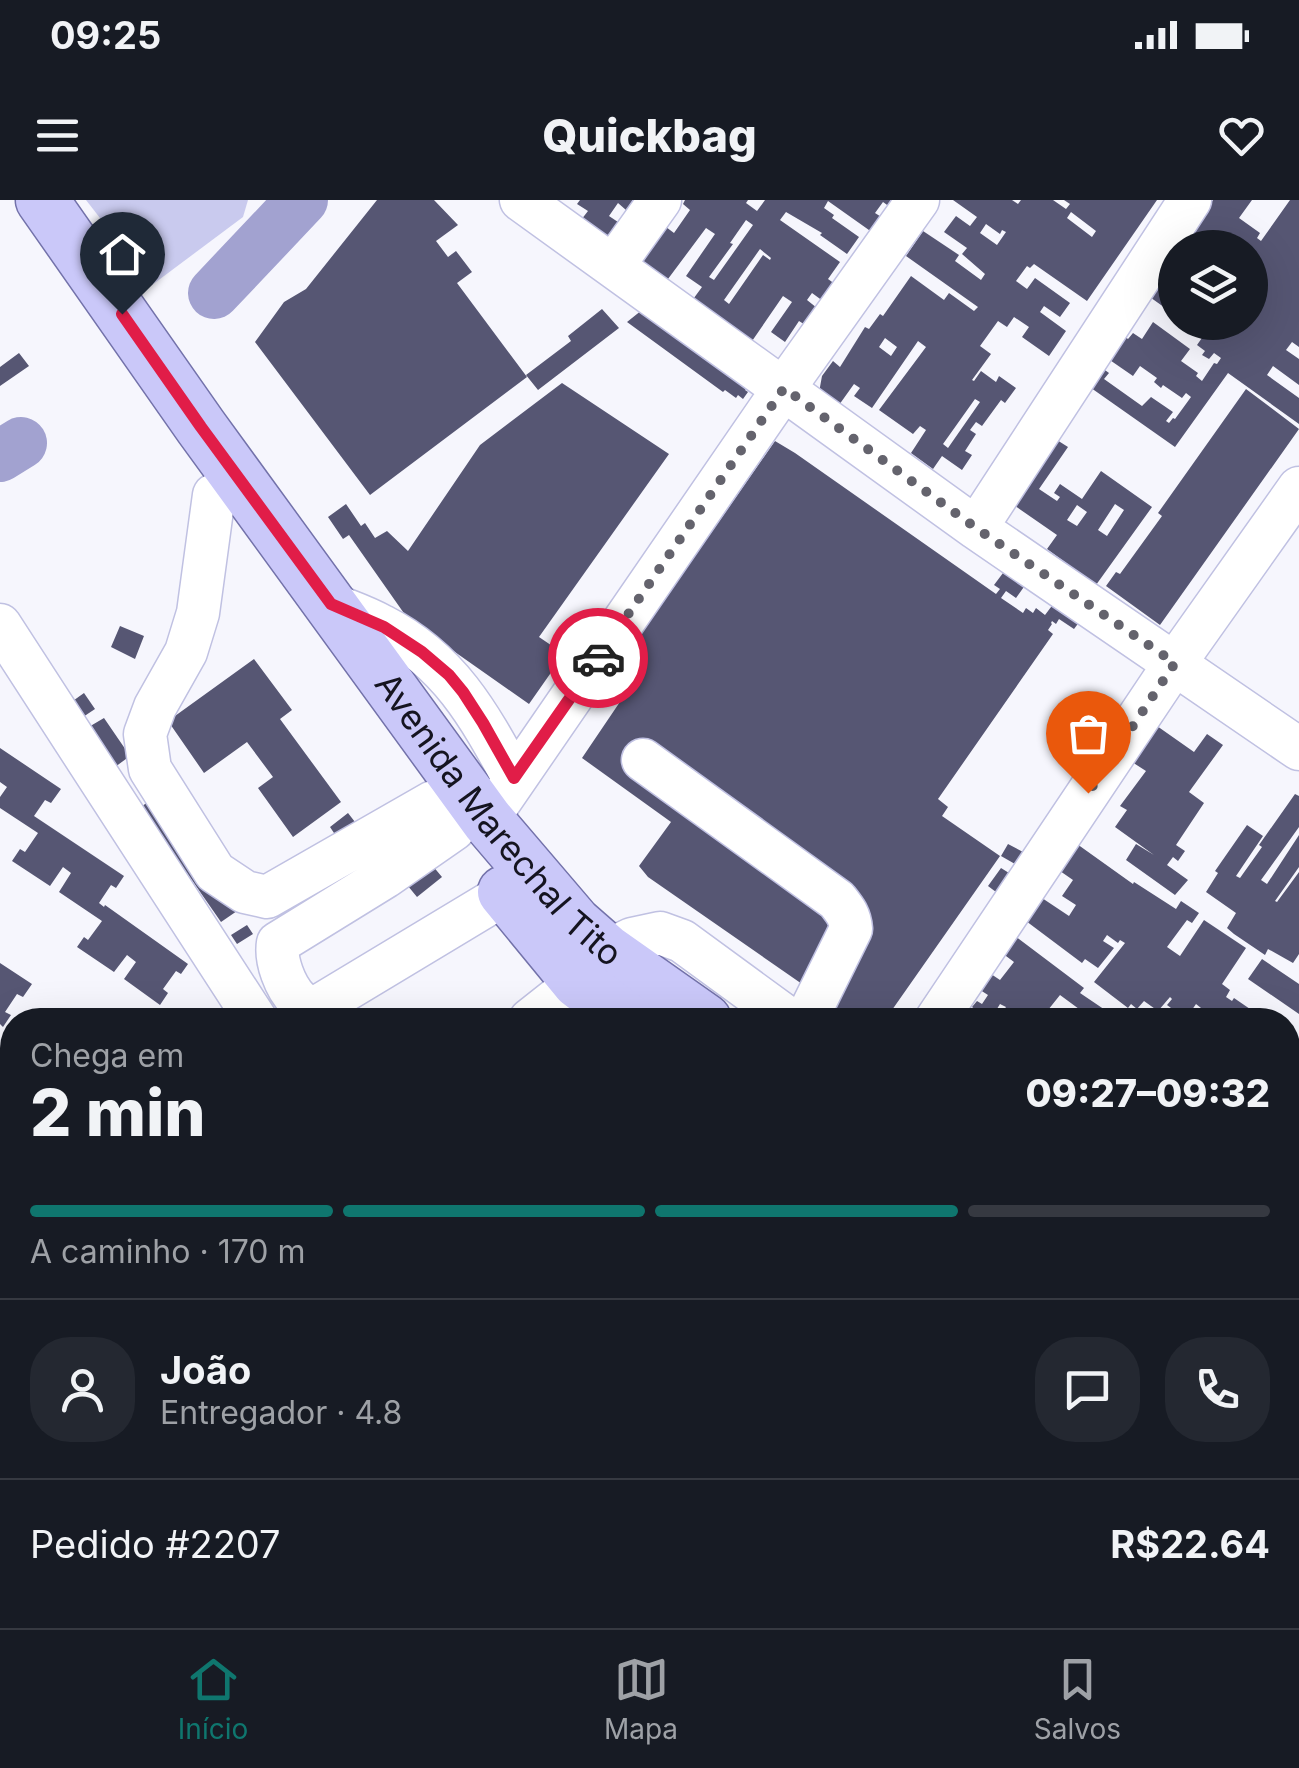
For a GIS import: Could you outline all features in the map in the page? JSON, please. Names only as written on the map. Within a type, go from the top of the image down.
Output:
[{"type":"main road","name":"Avenida Marechal Tito","points":[[8,200],[214,495],[472,807],[576,922],[591,984]]},
{"type":"main road","name":"Avenida Marechal Tito","points":[[42,200],[472,807],[506,894],[616,1008]]},
{"type":"main road","name":"Avenida Marechal Tito","points":[[591,984],[667,1008]]},
{"type":"street","points":[[522,200],[976,528],[1299,749]]},
{"type":"street","points":[[613,266],[660,200]]},
{"type":"street","points":[[312,1008],[298,1001],[283,976],[276,956],[278,943],[385,877],[472,807],[784,388],[918,200]]},
{"type":"street","points":[[976,528],[1190,200]]},
{"type":"street","points":[[944,1008],[1175,663],[1299,488]]},
{"type":"street","points":[[214,495],[198,613],[186,652],[155,707],[145,734],[150,768],[216,872],[245,892],[267,898],[472,807]]},
{"type":"street","points":[[0,625],[248,1008]]},
{"type":"street","points":[[643,760],[837,900],[846,912],[850,929],[812,1008]]},
{"type":"street","points":[[316,1008],[506,894]]},
{"type":"street","points":[[550,1008],[591,984],[632,940],[660,934],[682,941],[774,1008]]},
{"type":"shaded area","points":[[86,200],[248,200],[243,217],[152,285]]},
{"type":"building","points":[[377,200],[434,200],[458,225],[436,241],[448,257],[456,251],[472,272],[457,283],[527,377],[370,495],[255,342],[284,302],[306,289]]},
{"type":"building","points":[[580,200],[633,200],[626,210],[618,203],[609,216],[618,222],[606,239],[581,220],[588,211],[577,204]]},
{"type":"building","points":[[685,200],[748,200],[746,203],[757,211],[765,200],[900,200],[894,210],[883,202],[875,213],[886,220],[876,235],[828,201],[824,208],[834,215],[832,218],[859,237],[847,254],[822,233],[786,212],[780,220],[840,262],[828,279],[839,287],[827,304],[812,293],[807,300],[822,312],[810,328],[799,321],[785,342],[771,332],[792,302],[783,296],[750,344],[691,302],[702,287],[686,276],[715,234],[706,228],[665,283],[643,262],[666,227],[674,233],[690,210],[683,204]],"holes":[[[746,220],[753,225],[714,280],[709,277]],[[760,249],[770,260],[763,255],[729,304],[724,300]]]},
{"type":"building","points":[[953,200],[1012,200],[1018,204],[1021,200],[1053,200],[1066,209],[1070,204],[1064,200],[1157,200],[1087,301],[1034,264],[1027,266],[1016,281],[1027,289],[1035,278],[1070,303],[1060,317],[1044,306],[1040,312],[1066,331],[1049,356],[1022,337],[1029,327],[1014,317],[1007,327],[998,321],[980,346],[991,354],[972,380],[981,371],[996,382],[999,376],[1016,388],[1005,403],[1001,400],[982,426],[976,422],[970,430],[976,434],[965,451],[972,455],[962,470],[942,456],[933,469],[911,453],[926,430],[920,426],[913,434],[879,410],[926,347],[918,341],[872,408],[854,396],[860,388],[854,384],[839,405],[820,392],[820,387],[822,376],[833,361],[840,367],[865,327],[869,329],[880,314],[883,316],[911,276],[944,300],[949,293],[974,311],[978,307],[906,256],[923,231],[959,255],[955,261],[981,280],[985,274],[962,254],[967,248],[944,232],[956,216],[970,226],[977,217]],"holes":[[[1071,212],[1096,231],[1092,237],[1067,218]],[[986,224],[1000,234],[1002,230],[1006,232],[997,245],[980,233]],[[885,338],[897,347],[891,356],[879,347]],[[975,399],[980,402],[948,448],[943,444]]]},
{"type":"building","points":[[1213,200],[1252,200],[1239,218],[1256,230],[1193,230]]},
{"type":"building","points":[[1290,200],[1299,200],[1299,347],[1292,342],[1286,350],[1299,359],[1299,385],[1273,366],[1267,375],[1299,398],[1299,424],[1228,373],[1175,447],[1084,383],[1098,365],[1109,373],[1104,379],[1142,406],[1151,397],[1173,412],[1166,421],[1169,423],[1191,397],[1186,393],[1182,398],[1163,385],[1161,388],[1154,382],[1157,378],[1140,366],[1133,376],[1104,356],[1120,333],[1128,339],[1133,333],[1142,339],[1153,322],[1158,326],[1158,340],[1178,340],[1190,349],[1181,361],[1198,373],[1196,376],[1202,381],[1221,358],[1214,353],[1209,359],[1197,345],[1200,340],[1268,340],[1268,231]]},
{"type":"building","points":[[1156,283],[1158,284],[1158,303],[1147,295]]},
{"type":"building","points":[[602,309],[619,328],[538,390],[526,375],[571,341],[568,336]]},
{"type":"building","points":[[642,310],[748,386],[743,399],[723,392],[627,322]]},
{"type":"building","points":[[19,353],[29,366],[0,386],[0,367]]},
{"type":"building","points":[[562,383],[669,454],[539,637],[564,654],[529,704],[408,619],[349,535],[343,539],[328,517],[346,504],[375,538],[387,531],[408,551],[480,445]]},
{"type":"building","points":[[1246,389],[1299,429],[1160,625],[1106,586],[1116,572],[1120,574],[1162,516],[1158,513]]},
{"type":"building","points":[[1049,435],[1068,447],[1039,489],[1057,501],[1060,497],[1054,493],[1060,484],[1082,499],[1101,471],[1152,507],[1096,585],[1047,549],[1057,535],[1005,499]],"holes":[[[1115,504],[1124,510],[1107,536],[1098,530]],[[1077,505],[1087,512],[1077,526],[1067,520]]]},
{"type":"building","points":[[775,441],[996,594],[1000,589],[994,585],[1006,569],[1026,584],[1016,598],[1006,591],[1001,598],[1023,613],[1026,608],[1033,613],[1036,608],[1045,615],[1054,603],[1080,621],[1074,629],[1059,619],[1056,624],[1052,621],[1048,630],[1053,634],[938,799],[948,807],[942,816],[1000,856],[893,1008],[837,1008],[648,877],[639,866],[671,822],[582,758],[630,687],[612,675]]},
{"type":"building","points":[[120,626],[144,636],[135,659],[111,647]]},
{"type":"building","points":[[254,659],[292,710],[280,719],[341,802],[293,837],[258,788],[273,777],[247,742],[204,773],[168,721]]},
{"type":"building","points":[[84,693],[95,709],[80,719],[70,703]]},
{"type":"building","points":[[104,718],[130,756],[115,767],[87,728]]},
{"type":"building","points":[[1157,726],[1194,752],[1207,734],[1223,745],[1189,792],[1204,803],[1176,845],[1185,851],[1178,861],[1173,857],[1167,865],[1188,880],[1175,895],[1126,860],[1136,844],[1154,855],[1115,827],[1127,810],[1120,806],[1146,771],[1132,762]]},
{"type":"building","points":[[0,748],[61,789],[51,803],[45,800],[34,816],[124,876],[116,888],[111,885],[99,903],[188,964],[181,974],[176,971],[163,989],[168,993],[160,1005],[124,979],[136,962],[127,955],[114,972],[77,947],[84,937],[88,940],[102,921],[59,892],[71,873],[63,867],[50,886],[12,861],[20,849],[25,852],[38,833],[0,808],[0,797],[7,787],[0,782]]},
{"type":"building","points":[[1295,794],[1299,796],[1299,827],[1261,880],[1267,884],[1299,835],[1299,867],[1275,901],[1299,872],[1299,954],[1293,963],[1268,949],[1265,955],[1234,934],[1227,928],[1236,913],[1206,892],[1218,873],[1215,871],[1247,825],[1263,836],[1236,876],[1240,878]]},
{"type":"building","points":[[157,795],[237,911],[221,922],[141,807]]},
{"type":"building","points":[[348,813],[355,822],[336,836],[330,827]]},
{"type":"building","points":[[1008,844],[1023,852],[1015,864],[1001,856]]},
{"type":"building","points":[[1077,844],[1176,909],[1181,901],[1199,913],[1192,923],[1187,920],[1167,947],[1180,956],[1204,920],[1246,948],[1222,984],[1230,990],[1226,997],[1249,1008],[1201,1008],[1196,1004],[1193,1008],[1171,1008],[1167,1005],[1170,997],[1161,1008],[1144,1001],[1138,1008],[1131,1004],[1128,1008],[1094,982],[1125,943],[1107,935],[1103,941],[1114,948],[1098,968],[1085,959],[1082,963],[1026,921],[1042,898],[1069,916],[1076,905],[1062,896],[1073,880],[1060,871]]},
{"type":"building","points":[[427,859],[442,877],[417,897],[403,880]]},
{"type":"building","points":[[1001,868],[1009,873],[996,892],[988,886]]},
{"type":"building","points":[[247,925],[253,934],[237,944],[231,935]]},
{"type":"building","points":[[1015,936],[1084,988],[1080,993],[1102,1008],[1078,1008],[1060,995],[1050,1008],[1005,1008],[1000,1004],[998,1008],[973,1008],[988,995],[977,988],[988,972],[1000,980],[1014,962],[1002,953]]},
{"type":"building","points":[[1262,959],[1299,984],[1299,1008],[1290,1008],[1248,979]]},
{"type":"building","points":[[0,963],[32,984],[23,997],[17,994],[8,1008],[0,1008]]},
{"type":"waterway","points":[[214,293],[302,200]]},
{"type":"waterway","points":[[0,456],[21,443]]},
{"type":"way so far","points":[[598,658],[784,388],[976,528],[1175,663],[1088,793]]},
{"type":"route","points":[[122,314],[331,604],[384,627],[449,675],[483,723],[514,778],[598,658]]}]
